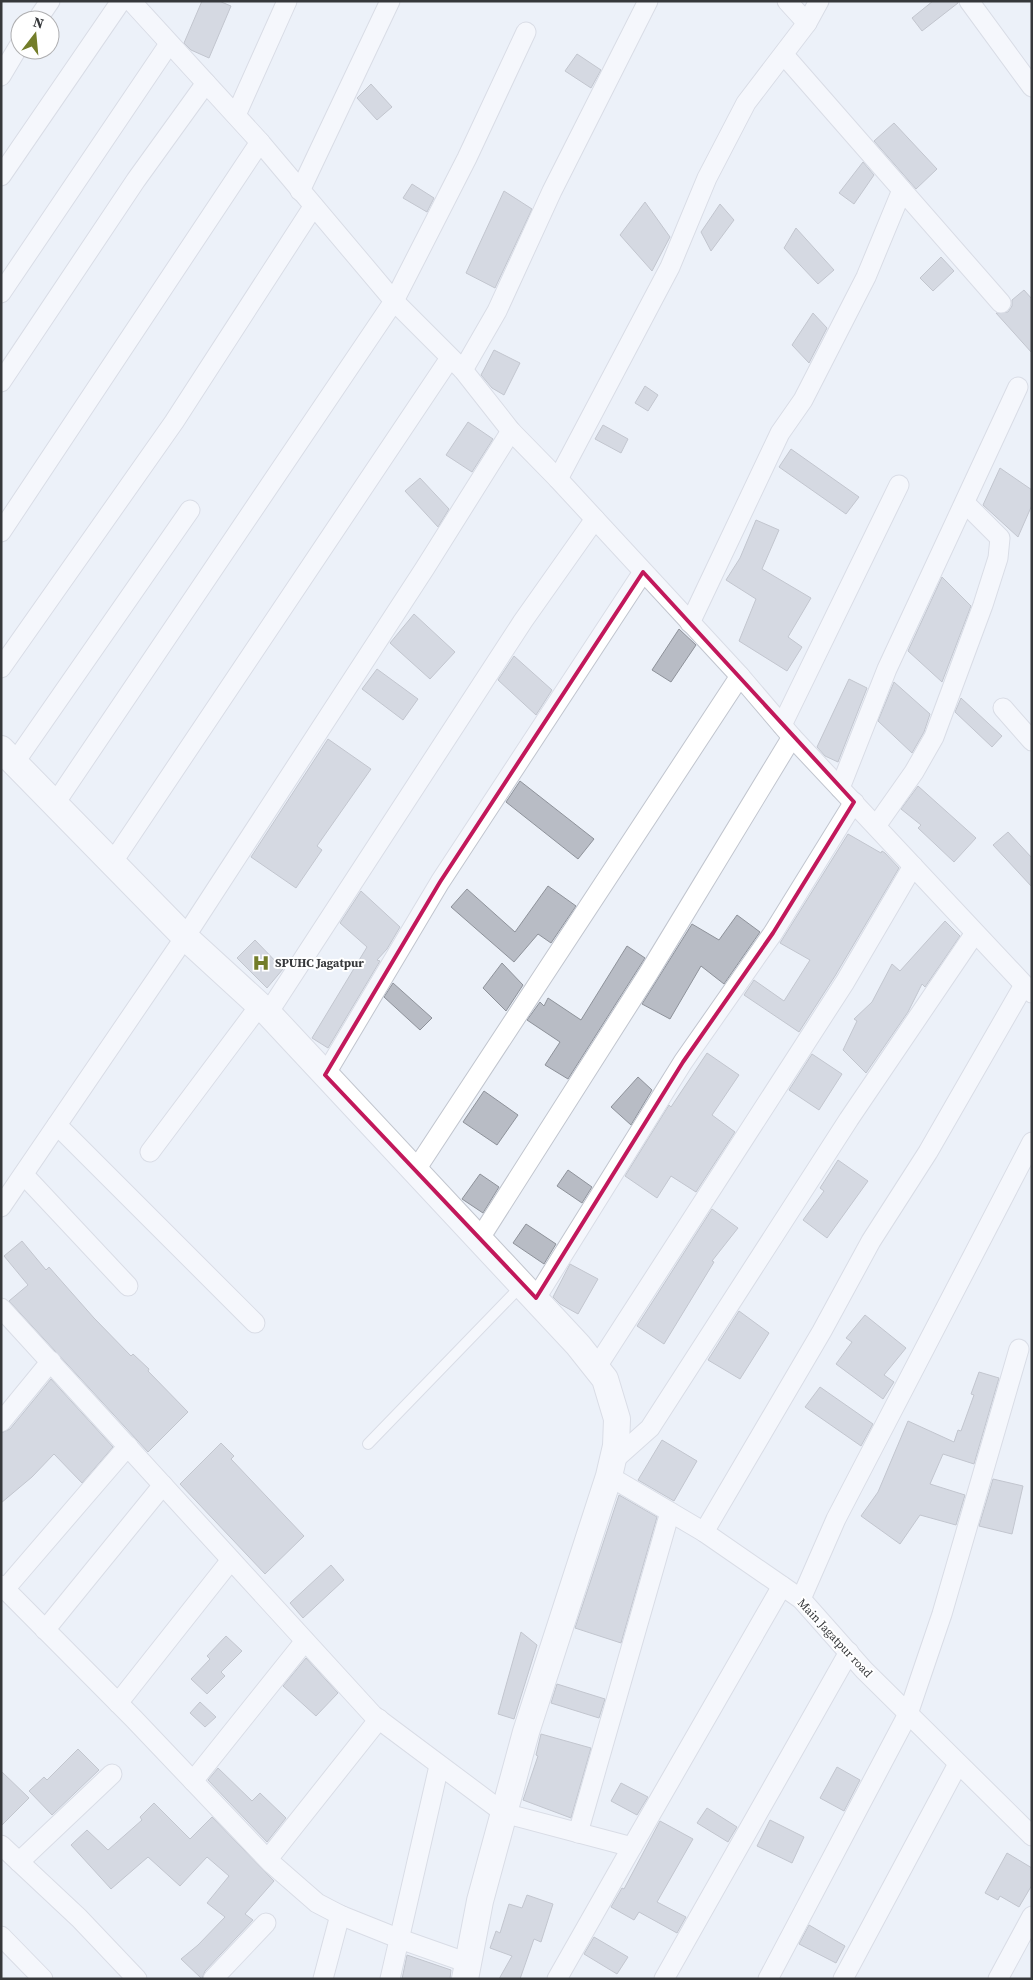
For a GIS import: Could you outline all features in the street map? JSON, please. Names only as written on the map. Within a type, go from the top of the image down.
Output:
[{"type":"street","points":[[1,176],[121,1]]},
{"type":"street","points":[[131,1],[260,142],[394,301],[457,364],[511,431],[558,479],[740,676],[787,731],[1028,989],[871,1241],[822,1332],[704,1532]]},
{"type":"street","points":[[236,115],[287,1]]},
{"type":"street","points":[[300,191],[390,1]]},
{"type":"street","points":[[112,863],[457,364],[497,311],[552,191],[648,1]]},
{"type":"street","points":[[787,1],[807,23]]},
{"type":"street","points":[[558,479],[665,276],[707,178],[746,103],[807,23],[819,1]]},
{"type":"street","points":[[969,1],[1032,87]]},
{"type":"street","points":[[54,805],[394,301],[467,158],[526,32]]},
{"type":"street","points":[[1,293],[169,44]]},
{"type":"street","points":[[784,55],[1001,303]]},
{"type":"street","points":[[1,76],[10,60]]},
{"type":"street","points":[[1,382],[136,180],[206,83]]},
{"type":"street","points":[[1,532],[260,142]]},
{"type":"street","points":[[690,623],[780,433],[803,400],[866,277],[902,190]]},
{"type":"street","points":[[1,668],[174,422],[313,207]]},
{"type":"street","points":[[840,788],[887,669],[1018,387]]},
{"type":"street","points":[[1,1206],[185,937],[425,568],[511,431]]},
{"type":"street","points":[[480,1238],[648,974],[787,731],[899,485]]},
{"type":"street","points":[[876,826],[914,772],[934,737],[983,605],[998,558],[1000,538],[964,502]]},
{"type":"street","points":[[128,1446],[3,1587],[118,1702],[268,1859],[317,1903],[467,1971],[480,1901],[526,1732],[611,1469],[616,1446],[617,1419],[605,1379],[529,1291],[264,1009],[185,937],[8,756],[190,510]]},
{"type":"street","points":[[150,1152],[264,1009],[523,621],[595,520]]},
{"type":"street","points":[[326,1075],[440,882],[643,572]]},
{"type":"street","points":[[415,1171],[740,676]]},
{"type":"street","points":[[1003,708],[1032,741]]},
{"type":"street","points":[[529,1291],[683,1062],[773,933],[854,802]]},
{"type":"street","points":[[596,1368],[845,982],[913,866]]},
{"type":"street","points":[[611,1469],[650,1428],[849,1119],[975,933]]},
{"type":"street","points":[[57,1125],[255,1323]]},
{"type":"street","points":[[801,1599],[836,1519],[1032,1142]]},
{"type":"street","points":[[24,1175],[128,1286]]},
{"type":"street","points":[[1,1308],[305,1641],[379,1719],[439,1766],[504,1813],[632,1847]]},
{"type":"street","points":[[768,1979],[908,1714],[942,1614],[1019,1349]]},
{"type":"street","points":[[1,1422],[51,1361]]},
{"type":"street","name":"Main Jagatpur road","points":[[611,1469],[670,1512],[704,1532],[801,1599],[908,1714],[1032,1836]]},
{"type":"street","points":[[46,1630],[163,1485]]},
{"type":"street","points":[[578,1833],[670,1512]]},
{"type":"street","points":[[118,1702],[231,1560]]},
{"type":"street","points":[[557,1979],[782,1586]]},
{"type":"street","points":[[193,1780],[305,1641]]},
{"type":"street","points":[[664,1979],[849,1652]]},
{"type":"street","points":[[268,1859],[379,1719]]},
{"type":"street","points":[[843,1979],[958,1764]]},
{"type":"street","points":[[390,1979],[439,1766]]},
{"type":"street","points":[[19,1862],[112,1774]]},
{"type":"street","points":[[1,1846],[79,1918],[137,1979]]},
{"type":"street","points":[[323,1979],[340,1915]]},
{"type":"street","points":[[998,1979],[1032,1916]]},
{"type":"street","points":[[213,1979],[266,1923]]},
{"type":"street","points":[[1,1936],[43,1979]]},
{"type":"lane","points":[[368,1444],[529,1291]]},
{"type":"highlighted area","points":[[643,572],[854,802],[773,933],[683,1062],[536,1298],[325,1075],[440,882]]},
{"type":"building","points":[[202,1],[219,1],[231,6],[209,58],[191,50],[184,43]]},
{"type":"building","points":[[933,1],[958,1],[958,3],[922,31],[912,18]]},
{"type":"building","points":[[577,54],[601,70],[591,88],[565,71]]},
{"type":"building","points":[[371,84],[392,107],[377,120],[357,98]]},
{"type":"building","points":[[894,123],[937,169],[916,189],[874,141]]},
{"type":"building","points":[[863,162],[874,175],[854,204],[839,193]]},
{"type":"building","points":[[412,184],[434,198],[427,212],[403,198]]},
{"type":"building","points":[[504,191],[532,209],[495,288],[466,273]]},
{"type":"building","points":[[645,202],[670,237],[652,271],[620,235]]},
{"type":"building","points":[[720,204],[734,220],[711,251],[701,232]]},
{"type":"building","points":[[796,228],[834,270],[818,284],[784,248]]},
{"type":"building","points":[[941,257],[954,271],[933,291],[920,278]]},
{"type":"building","points":[[1024,290],[1032,299],[1032,353],[996,313],[1008,312],[1012,306],[1012,300]]},
{"type":"building","points":[[813,313],[827,328],[809,363],[792,345]]},
{"type":"building","points":[[494,350],[520,363],[504,395],[492,388],[481,375]]},
{"type":"building","points":[[645,386],[658,395],[648,411],[635,403]]},
{"type":"building","points":[[468,422],[493,439],[472,472],[446,455]]},
{"type":"building","points":[[603,425],[628,439],[621,453],[595,439]]},
{"type":"building","points":[[791,449],[859,497],[846,514],[779,467]]},
{"type":"building","points":[[1000,468],[1032,490],[1032,505],[1018,537],[983,505]]},
{"type":"building","points":[[420,478],[449,509],[438,527],[405,491]]},
{"type":"building","points":[[756,520],[779,530],[762,569],[811,598],[788,637],[802,647],[787,671],[739,641],[756,599],[726,580],[740,558]]},
{"type":"building","points":[[942,577],[971,606],[942,682],[908,651]]},
{"type":"building","points":[[414,614],[455,652],[430,679],[390,643]]},
{"type":"building","points":[[679,629],[696,645],[671,682],[652,670]]},
{"type":"building","points":[[514,656],[552,690],[536,715],[498,680]]},
{"type":"building","points":[[377,669],[418,699],[403,720],[362,689]]},
{"type":"building","points":[[849,679],[867,688],[838,762],[825,756],[817,747]]},
{"type":"building","points":[[894,682],[930,714],[924,732],[912,753],[878,721]]},
{"type":"building","points":[[961,698],[1002,736],[992,747],[955,712]]},
{"type":"building","points":[[328,739],[371,769],[317,846],[322,850],[296,888],[251,857]]},
{"type":"building","points":[[520,781],[594,839],[578,859],[506,802]]},
{"type":"building","points":[[918,786],[976,838],[954,862],[918,828],[921,825],[901,809]]},
{"type":"building","points":[[1008,832],[1032,858],[1032,887],[993,845]]},
{"type":"building","points":[[848,834],[881,853],[882,851],[885,853],[899,868],[835,976],[799,1032],[744,995],[754,980],[784,1001],[810,960],[780,943]]},
{"type":"building","points":[[548,886],[576,906],[551,943],[538,934],[514,962],[451,907],[467,889],[515,932]]},
{"type":"building","points":[[361,891],[400,927],[387,949],[377,960],[380,961],[328,1048],[312,1038],[367,947],[340,923]]},
{"type":"building","points":[[737,915],[760,932],[724,984],[701,966],[670,1019],[642,1004],[692,924],[719,940]]},
{"type":"building","points":[[945,921],[960,936],[925,987],[922,984],[908,1012],[866,1073],[843,1050],[857,1021],[854,1019],[872,1002],[892,964],[900,971]]},
{"type":"building","points":[[255,940],[283,969],[267,988],[237,958]]},
{"type":"building","points":[[627,946],[645,958],[568,1079],[545,1065],[560,1042],[527,1020],[540,1002],[544,1006],[548,998],[581,1020]]},
{"type":"building","points":[[502,963],[523,985],[506,1011],[483,988]]},
{"type":"building","points":[[393,983],[432,1018],[420,1030],[384,997]]},
{"type":"building","points":[[707,1053],[739,1075],[712,1115],[735,1132],[696,1192],[671,1176],[657,1198],[625,1176],[669,1105],[671,1107]]},
{"type":"building","points":[[812,1054],[842,1074],[819,1110],[789,1090]]},
{"type":"building","points":[[638,1077],[652,1090],[631,1125],[611,1107]]},
{"type":"building","points":[[484,1091],[518,1115],[497,1145],[463,1122]]},
{"type":"building","points":[[838,1160],[868,1181],[827,1238],[803,1220],[824,1191],[820,1188]]},
{"type":"building","points":[[568,1170],[592,1187],[582,1203],[557,1186]]},
{"type":"building","points":[[480,1174],[499,1187],[483,1213],[462,1199]]},
{"type":"building","points":[[712,1209],[738,1228],[712,1261],[714,1262],[664,1344],[637,1326]]},
{"type":"building","points":[[526,1224],[556,1244],[544,1264],[513,1243]]},
{"type":"building","points":[[22,1241],[46,1270],[49,1267],[94,1318],[131,1356],[133,1354],[149,1369],[148,1371],[188,1412],[148,1452],[9,1301],[28,1285],[4,1256]]},
{"type":"building","points":[[570,1264],[598,1279],[578,1314],[560,1304],[553,1297]]},
{"type":"building","points":[[739,1311],[769,1333],[740,1379],[708,1360]]},
{"type":"building","points":[[865,1315],[906,1348],[884,1375],[894,1382],[883,1399],[836,1364],[852,1342],[846,1338]]},
{"type":"building","points":[[979,1372],[999,1378],[974,1464],[943,1454],[930,1484],[965,1495],[956,1525],[920,1515],[900,1544],[861,1516],[878,1492],[908,1421],[954,1442],[958,1430],[961,1431],[974,1395],[971,1394]]},
{"type":"building","points":[[51,1379],[113,1447],[82,1483],[54,1454],[32,1477],[1,1503],[1,1433],[10,1429]]},
{"type":"building","points":[[820,1387],[873,1424],[861,1446],[805,1407]]},
{"type":"building","points":[[662,1440],[697,1461],[674,1501],[638,1480]]},
{"type":"building","points":[[221,1443],[234,1456],[231,1459],[304,1536],[265,1574],[180,1484]]},
{"type":"building","points":[[993,1479],[1023,1486],[1012,1534],[979,1526]]},
{"type":"building","points":[[619,1495],[657,1517],[621,1643],[575,1628]]},
{"type":"building","points":[[331,1565],[344,1580],[303,1618],[290,1603]]},
{"type":"building","points":[[521,1632],[537,1645],[514,1719],[498,1714]]},
{"type":"building","points":[[226,1636],[242,1651],[221,1672],[225,1676],[207,1694],[191,1679],[210,1659],[207,1656]]},
{"type":"building","points":[[306,1658],[338,1693],[316,1716],[283,1686]]},
{"type":"building","points":[[557,1684],[605,1699],[599,1718],[551,1703]]},
{"type":"building","points":[[200,1702],[216,1717],[205,1727],[190,1713]]},
{"type":"building","points":[[541,1734],[591,1748],[571,1818],[523,1800],[538,1756],[536,1755]]},
{"type":"building","points":[[78,1749],[99,1770],[52,1815],[29,1791],[44,1777],[47,1780]]},
{"type":"building","points":[[837,1767],[860,1780],[844,1811],[820,1798]]},
{"type":"building","points":[[218,1768],[252,1801],[260,1793],[286,1818],[267,1842],[208,1780]]},
{"type":"building","points":[[1,1771],[29,1798],[1,1826]]},
{"type":"building","points":[[621,1783],[648,1797],[637,1815],[611,1801]]},
{"type":"building","points":[[154,1803],[190,1839],[212,1817],[274,1881],[245,1914],[253,1920],[205,1971],[202,1979],[181,1959],[198,1945],[225,1917],[207,1903],[229,1876],[207,1857],[180,1886],[148,1857],[111,1889],[71,1845],[87,1830],[108,1850],[142,1820],[140,1817]]},
{"type":"building","points":[[707,1808],[737,1827],[728,1842],[697,1823]]},
{"type":"building","points":[[770,1820],[804,1837],[792,1863],[757,1846]]},
{"type":"building","points":[[660,1821],[693,1839],[657,1902],[686,1917],[677,1933],[639,1912],[634,1920],[611,1907],[622,1888],[624,1889]]},
{"type":"building","points":[[1007,1853],[1032,1868],[1032,1885],[1019,1907],[1000,1896],[998,1900],[985,1893]]},
{"type":"building","points":[[527,1895],[553,1904],[541,1942],[534,1939],[520,1979],[499,1979],[512,1956],[490,1948],[496,1931],[500,1933],[509,1904],[522,1908]]},
{"type":"building","points":[[809,1925],[845,1946],[836,1963],[799,1944]]},
{"type":"building","points":[[594,1937],[628,1957],[617,1974],[584,1954]]},
{"type":"building","points":[[407,1955],[451,1970],[450,1979],[402,1979]]},
{"type":"place","name":"SPUHC Jagatpur","points":[[261,963]]}]
